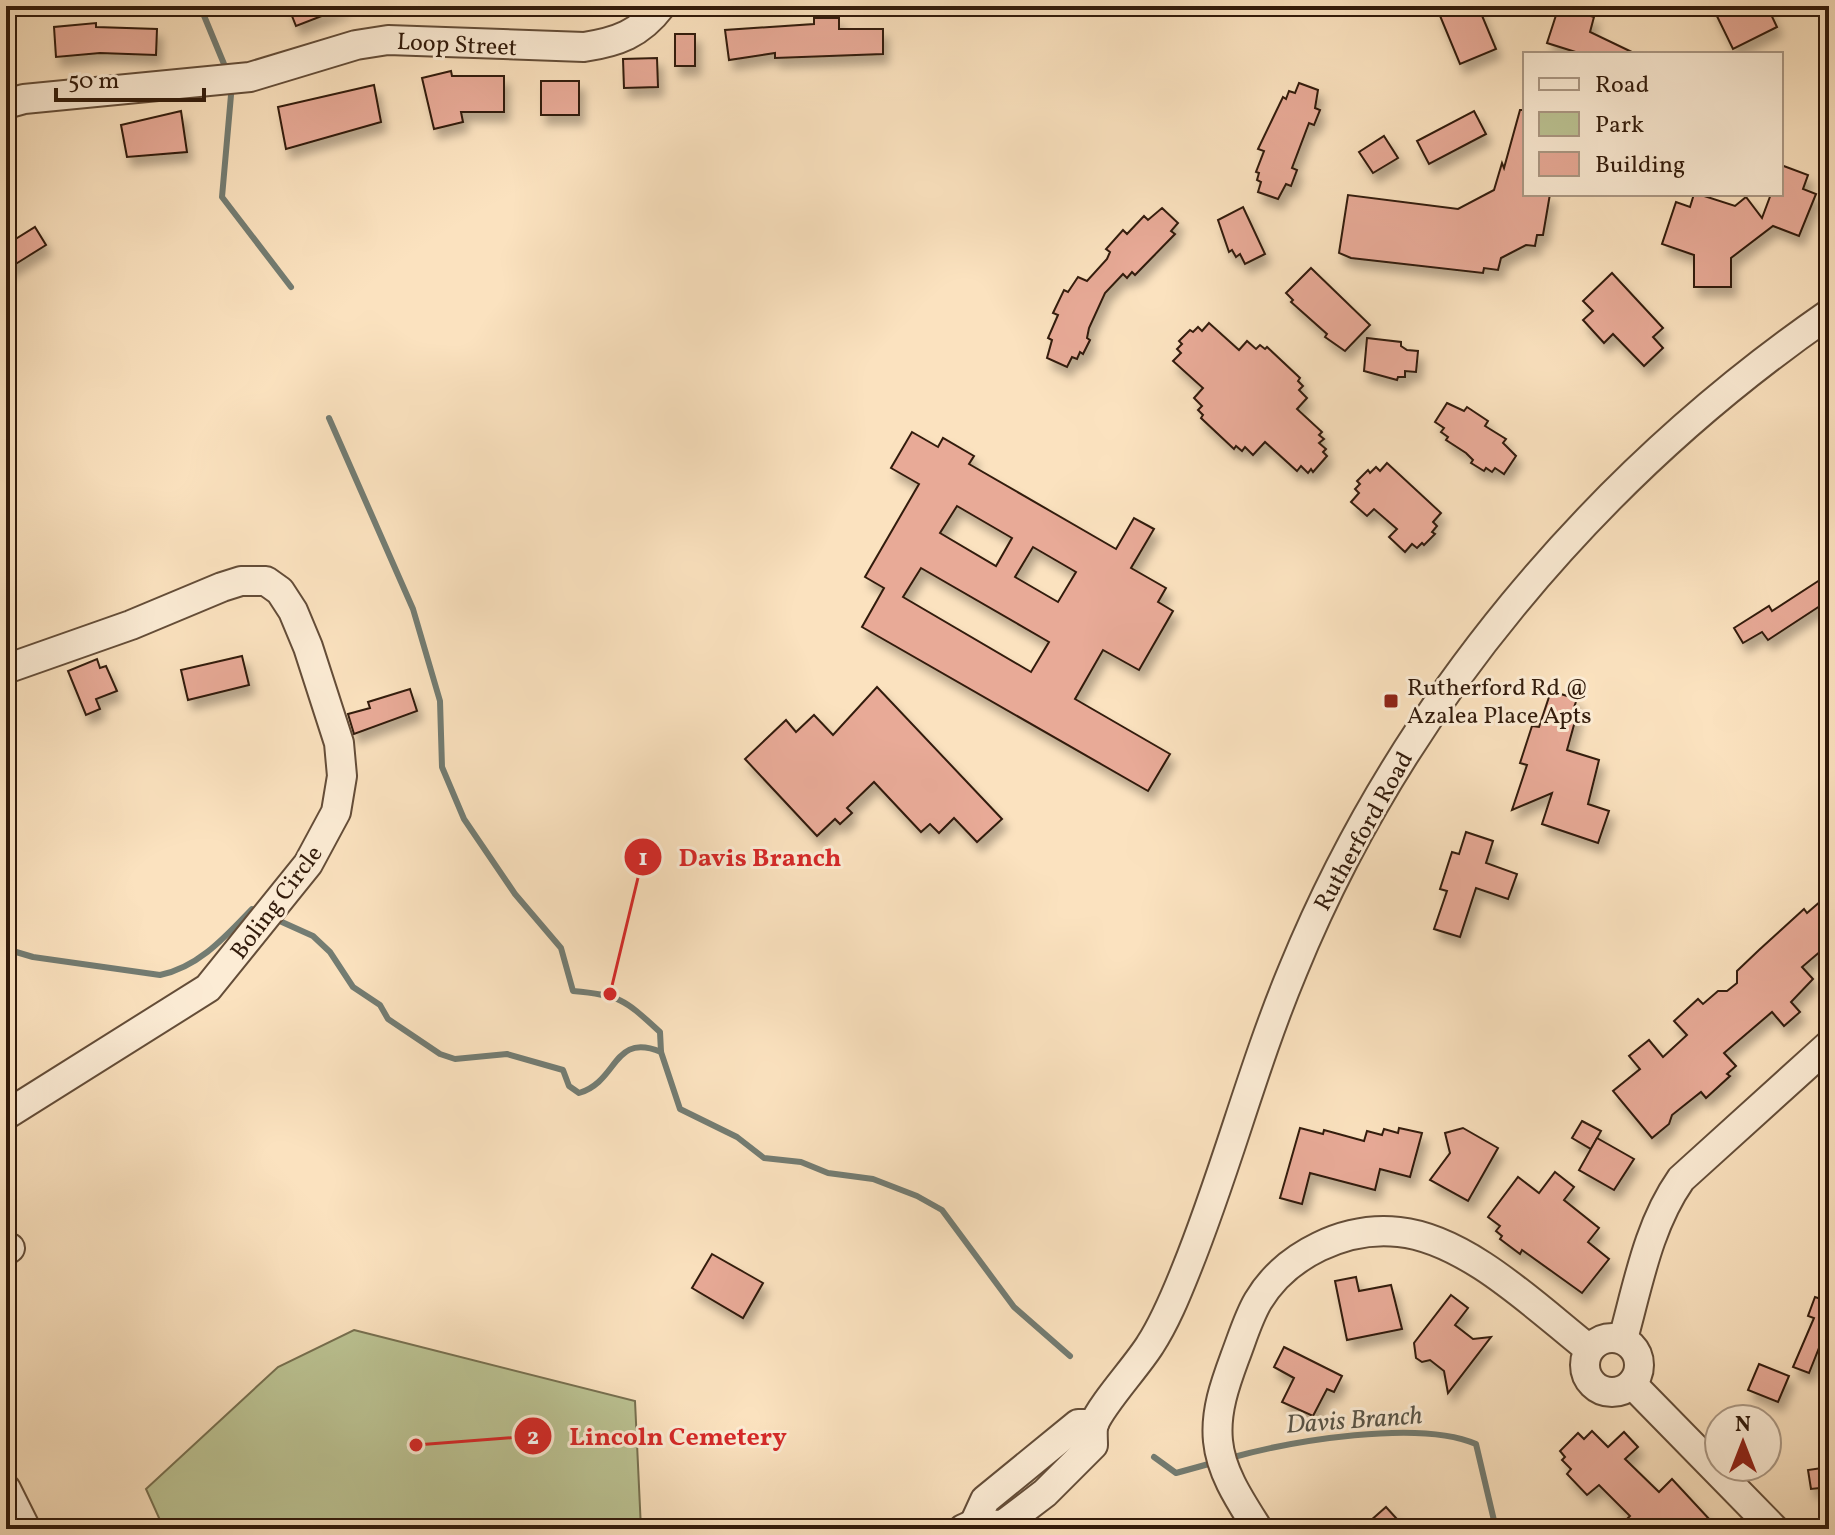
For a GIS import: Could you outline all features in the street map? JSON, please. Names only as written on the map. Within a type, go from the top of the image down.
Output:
[{"type":"street","name":"Loop Street","points":[[6,104],[24,99],[250,77],[356,45],[388,40],[548,48],[598,45],[637,32],[661,6]]},
{"type":"street","name":"Rutherford Road","points":[[971,1527],[985,1500],[1078,1424],[1094,1424],[1152,1343],[1195,1248],[1267,1037],[1311,927],[1353,844],[1434,706],[1534,579],[1618,492],[1683,430],[1829,314]]},
{"type":"street","name":"Boling Circle","points":[[6,669],[131,625],[241,581],[266,581],[280,591],[293,611],[331,713],[339,743],[342,776],[339,804],[308,864],[226,967],[200,994],[6,1115]]},
{"type":"street","points":[[1623,1339],[1658,1217],[1669,1196],[1681,1179],[1829,1045]]},
{"type":"street","points":[[1258,1529],[1223,1462],[1219,1406],[1259,1300],[1297,1259],[1341,1237],[1368,1232],[1400,1232],[1444,1244],[1486,1269],[1589,1349]]},
{"type":"street","points":[[1604,1338],[1623,1339],[1638,1355],[1639,1370],[1632,1384],[1616,1392],[1591,1383],[1584,1366],[1589,1349],[1604,1338]]},
{"type":"street","points":[[1632,1384],[1774,1529]]},
{"type":"street","points":[[6,1489],[26,1529]]},
{"type":"green space","points":[[354,1330],[635,1401],[641,1529],[164,1529],[146,1489],[278,1367]]},
{"type":"building","points":[[288,6],[345,6],[345,7],[296,26]]},
{"type":"building","points":[[1449,6],[1478,6],[1496,49],[1460,64],[1438,11]]},
{"type":"building","points":[[1559,6],[1594,17],[1590,32],[1632,52],[1576,52],[1547,43]]},
{"type":"building","points":[[1712,6],[1767,6],[1777,27],[1733,49]]},
{"type":"building","points":[[814,18],[839,18],[839,29],[883,29],[883,54],[775,58],[775,53],[729,60],[725,30],[814,24]]},
{"type":"building","points":[[96,23],[96,27],[157,29],[156,55],[100,53],[56,57],[54,27]]},
{"type":"building","points":[[675,34],[695,34],[695,66],[675,66]]},
{"type":"building","points":[[657,58],[658,87],[624,88],[623,59]]},
{"type":"building","points":[[451,71],[452,76],[504,76],[504,112],[461,112],[463,122],[434,129],[422,78]]},
{"type":"building","points":[[541,81],[579,81],[579,115],[541,115]]},
{"type":"building","points":[[1299,83],[1318,90],[1315,108],[1320,110],[1314,125],[1309,123],[1292,168],[1297,170],[1291,186],[1286,184],[1278,199],[1258,192],[1261,182],[1257,180],[1259,173],[1256,172],[1264,151],[1258,149],[1283,97],[1286,99],[1289,91],[1295,93]]},
{"type":"building","points":[[374,85],[381,122],[286,149],[278,107]]},
{"type":"building","points":[[1520,110],[1523,110],[1523,196],[1550,196],[1543,235],[1537,235],[1535,246],[1526,245],[1501,258],[1498,270],[1484,268],[1483,273],[1351,258],[1339,253],[1348,195],[1458,209],[1494,190],[1502,163],[1504,168]]},
{"type":"building","points":[[181,111],[187,152],[127,157],[121,125]]},
{"type":"building","points":[[1474,111],[1486,134],[1429,164],[1417,141]]},
{"type":"building","points":[[1384,136],[1398,158],[1373,173],[1359,152]]},
{"type":"building","points":[[1783,166],[1808,175],[1803,189],[1816,194],[1799,236],[1773,226],[1731,258],[1731,287],[1694,287],[1694,255],[1662,244],[1676,202],[1690,207],[1693,196],[1704,196],[1735,206],[1746,197],[1762,218],[1770,196],[1783,196]]},
{"type":"building","points":[[1243,207],[1265,254],[1245,264],[1240,254],[1236,257],[1232,250],[1229,252],[1218,220]]},
{"type":"building","points":[[1162,208],[1178,223],[1171,231],[1175,234],[1135,275],[1132,272],[1127,278],[1123,274],[1105,293],[1089,328],[1087,338],[1090,340],[1083,354],[1080,352],[1077,359],[1072,357],[1067,367],[1047,358],[1052,340],[1048,338],[1058,315],[1053,313],[1064,290],[1068,292],[1078,277],[1087,281],[1107,259],[1110,252],[1106,249],[1123,230],[1127,234],[1144,216],[1148,220]]},
{"type":"building","points":[[35,227],[46,245],[6,270],[6,245]]},
{"type":"building","points":[[1311,268],[1370,325],[1345,351],[1325,337],[1327,334],[1291,302],[1293,300],[1286,293]]},
{"type":"building","points":[[1612,273],[1663,328],[1653,337],[1663,348],[1644,366],[1613,334],[1604,343],[1583,320],[1593,311],[1583,301]]},
{"type":"building","points":[[1209,323],[1239,350],[1247,341],[1256,349],[1260,345],[1265,349],[1267,347],[1300,378],[1298,381],[1303,386],[1299,390],[1307,398],[1297,409],[1322,432],[1319,435],[1324,439],[1319,443],[1326,449],[1323,452],[1327,456],[1313,472],[1311,469],[1308,473],[1301,466],[1297,471],[1265,442],[1253,455],[1245,447],[1242,451],[1236,446],[1234,449],[1201,418],[1203,415],[1198,410],[1202,406],[1194,398],[1203,388],[1173,361],[1181,353],[1177,349],[1182,344],[1179,341],[1190,330],[1193,332],[1198,327],[1202,331]]},
{"type":"building","points":[[1367,338],[1401,342],[1407,350],[1418,351],[1416,372],[1405,371],[1405,377],[1398,377],[1397,380],[1364,371]]},
{"type":"building","points":[[1447,403],[1464,411],[1467,407],[1488,421],[1485,426],[1506,439],[1503,443],[1516,456],[1504,474],[1495,468],[1492,472],[1486,468],[1484,471],[1471,463],[1473,460],[1466,453],[1446,440],[1448,437],[1441,432],[1444,428],[1435,422]]},
{"type":"building","points":[[912,432],[938,447],[943,438],[974,456],[969,464],[1116,549],[1134,518],[1154,529],[1131,568],[1166,588],[1158,602],[1173,611],[1139,670],[1103,650],[1075,699],[1170,754],[1148,791],[862,627],[884,588],[865,577],[919,484],[891,468]],"holes":[[[957,506],[1012,538],[996,566],[940,533]],[[1033,547],[1076,572],[1058,602],[1015,577]],[[921,568],[1049,642],[1031,672],[903,597]]]},
{"type":"building","points":[[1387,463],[1441,513],[1433,522],[1437,526],[1432,532],[1435,534],[1424,545],[1422,543],[1417,548],[1412,544],[1405,552],[1389,537],[1397,529],[1374,509],[1367,516],[1351,502],[1359,493],[1355,489],[1360,484],[1357,481],[1368,470],[1370,473],[1376,467],[1380,471]]},
{"type":"building","points":[[1829,574],[1829,600],[1768,640],[1762,632],[1743,643],[1734,628],[1769,606],[1772,611]]},
{"type":"building","points":[[242,656],[249,685],[188,700],[181,670]]},
{"type":"building","points":[[97,659],[100,668],[106,666],[117,691],[96,699],[100,709],[86,715],[68,671]]},
{"type":"building","points":[[877,687],[1002,819],[977,842],[954,818],[939,833],[930,824],[921,832],[874,782],[847,808],[852,813],[840,824],[835,819],[817,836],[745,759],[786,720],[796,732],[814,715],[833,735]]},
{"type":"building","points":[[410,689],[417,711],[354,734],[348,714],[370,708],[368,702]]},
{"type":"building","points":[[1551,691],[1577,699],[1572,713],[1577,714],[1567,750],[1599,760],[1588,804],[1609,811],[1598,843],[1542,824],[1552,793],[1512,810],[1527,765],[1520,763],[1532,726],[1539,727]]},
{"type":"building","points":[[1466,832],[1493,841],[1486,863],[1517,874],[1508,899],[1476,888],[1460,937],[1434,929],[1447,891],[1440,889],[1452,852],[1459,854]]},
{"type":"building","points":[[1829,894],[1829,944],[1802,967],[1813,979],[1791,1002],[1800,1012],[1784,1026],[1772,1012],[1724,1053],[1736,1066],[1727,1074],[1730,1076],[1706,1098],[1701,1092],[1672,1115],[1669,1124],[1652,1138],[1613,1091],[1640,1069],[1629,1056],[1649,1040],[1663,1057],[1687,1035],[1674,1021],[1698,999],[1703,1004],[1718,991],[1727,991],[1737,983],[1737,971],[1804,909],[1807,913]]},
{"type":"building","points":[[1582,1121],[1601,1131],[1591,1149],[1572,1138]]},
{"type":"building","points":[[1300,1128],[1323,1134],[1324,1130],[1364,1141],[1367,1131],[1382,1135],[1384,1129],[1398,1133],[1399,1128],[1422,1133],[1410,1177],[1380,1169],[1375,1190],[1310,1173],[1302,1204],[1280,1198]]},
{"type":"building","points":[[1463,1128],[1498,1148],[1468,1201],[1430,1180],[1450,1153],[1445,1133]]},
{"type":"building","points":[[1597,1138],[1634,1159],[1614,1190],[1579,1170]]},
{"type":"building","points":[[1555,1172],[1574,1187],[1564,1200],[1599,1228],[1588,1242],[1609,1259],[1582,1293],[1522,1250],[1520,1254],[1500,1239],[1502,1236],[1496,1231],[1500,1226],[1488,1217],[1518,1177],[1539,1193]]},
{"type":"building","points":[[712,1254],[763,1283],[743,1318],[692,1288]]},
{"type":"building","points":[[1356,1277],[1359,1291],[1391,1285],[1402,1329],[1347,1340],[1335,1281]]},
{"type":"building","points":[[1829,1282],[1829,1347],[1821,1343],[1809,1373],[1793,1367],[1814,1318],[1808,1316],[1815,1297],[1821,1299]]},
{"type":"building","points":[[1451,1295],[1468,1308],[1455,1325],[1473,1339],[1491,1337],[1448,1393],[1444,1371],[1430,1360],[1422,1362],[1416,1358],[1414,1343]]},
{"type":"building","points":[[1284,1347],[1342,1376],[1334,1392],[1327,1389],[1313,1416],[1282,1402],[1294,1378],[1274,1367]]},
{"type":"building","points":[[1759,1364],[1789,1376],[1778,1402],[1748,1390]]},
{"type":"building","points":[[1592,1431],[1608,1447],[1624,1432],[1638,1447],[1625,1459],[1659,1492],[1672,1479],[1710,1520],[1700,1529],[1617,1529],[1630,1516],[1599,1485],[1587,1495],[1567,1474],[1571,1469],[1562,1460],[1565,1457],[1560,1451],[1578,1433],[1584,1439]]},
{"type":"building","points":[[1829,1467],[1829,1487],[1811,1489],[1808,1470]]},
{"type":"building","points":[[1386,1507],[1406,1529],[1361,1529]]},
{"type":"waterway","name":"Davis Branch","points":[[200,6],[224,64]]},
{"type":"waterway","name":"Davis Branch","points":[[231,95],[222,197],[291,287]]},
{"type":"waterway","name":"Davis Branch","points":[[329,418],[413,609],[440,701],[442,767],[464,819],[515,894],[561,948],[573,991],[621,1001],[660,1032],[661,1052],[680,1109],[737,1137],[764,1158],[801,1162],[828,1173],[873,1179],[917,1196],[942,1210],[1014,1307],[1070,1356]]},
{"type":"waterway","points":[[6,949],[33,957],[160,975],[199,958],[252,909],[259,912]]},
{"type":"waterway","points":[[273,918],[313,936],[330,952],[353,987],[380,1005],[388,1019],[440,1054],[455,1059],[507,1054],[563,1070],[569,1086],[579,1093],[602,1079],[617,1060],[633,1048],[661,1052]]},
{"type":"waterway","name":"Davis Branch","points":[[1230,1458],[1286,1445],[1354,1435],[1422,1433],[1452,1437],[1476,1444],[1496,1529]]},
{"type":"waterway","name":"Davis Branch","points":[[1154,1457],[1176,1473],[1216,1462]]},
{"type":"place","name":"Rutherford Rd @ Azalea Place Apts","points":[[1391,701]]},
{"type":"place","name":"Davis Branch","points":[[610,994]]},
{"type":"place","name":"Lincoln Cemetery","points":[[416,1445]]}]
